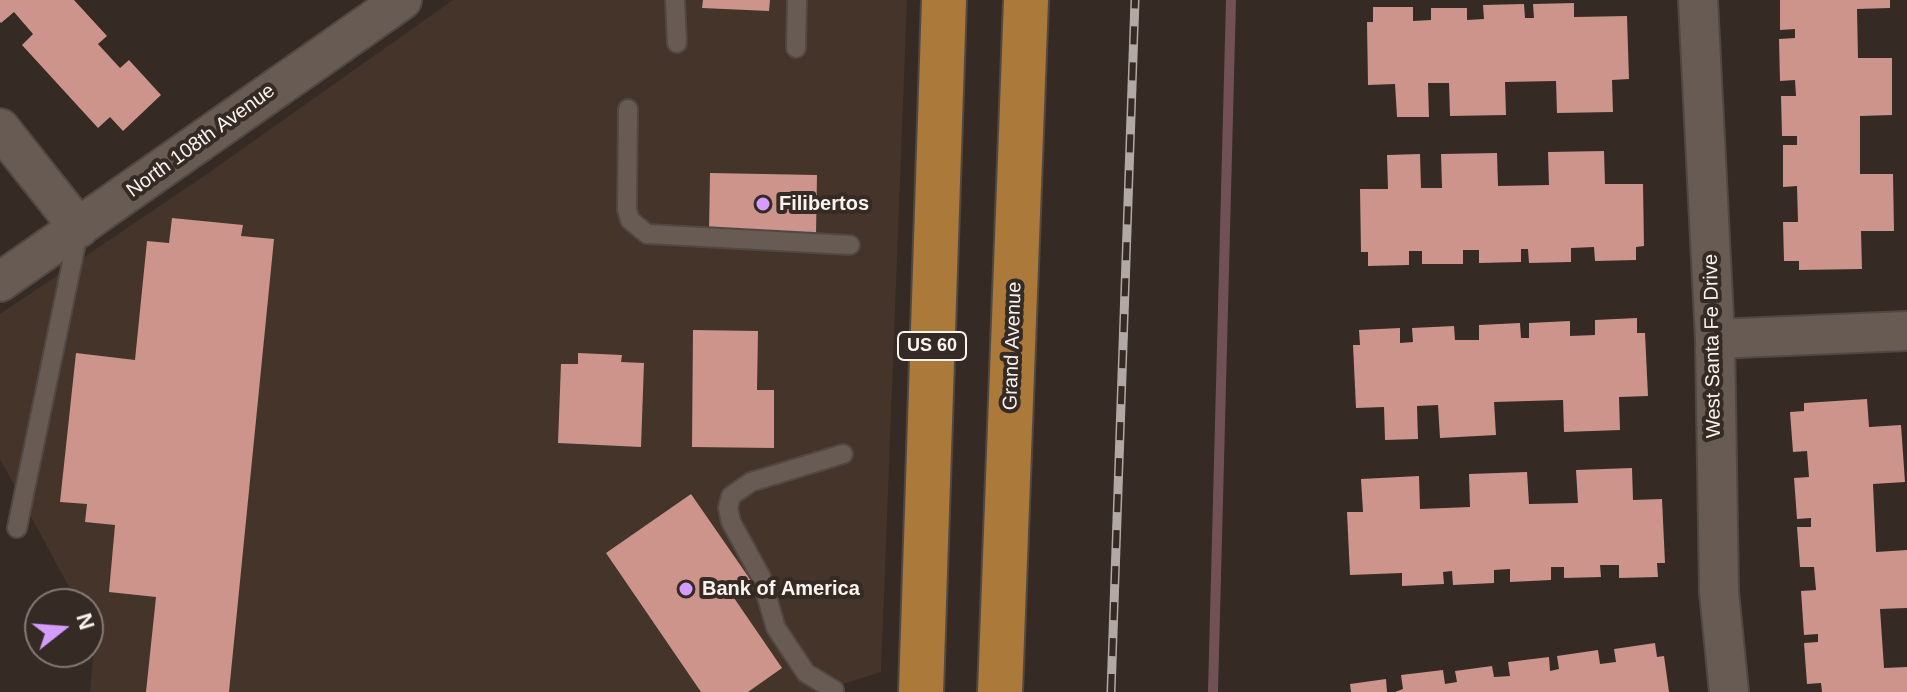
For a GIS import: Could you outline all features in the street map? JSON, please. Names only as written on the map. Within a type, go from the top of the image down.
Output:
[{"type":"highway","name":"US 60","points":[[921,692],[944,0]]},
{"type":"highway","name":"Grand Avenue","points":[[1000,692],[1026,0]]},
{"type":"street","name":"North 108th Avenue","points":[[0,282],[402,0]]},
{"type":"street","name":"West Santa Fe Drive","points":[[1698,0],[1715,339],[1719,592],[1729,692]]},
{"type":"street","points":[[0,128],[79,228]]},
{"type":"street","points":[[1715,339],[1907,331]]},
{"type":"lane","points":[[675,0],[677,43]]},
{"type":"lane","points":[[796,48],[797,0]]},
{"type":"lane","points":[[628,109],[625,198],[630,220],[637,228],[647,234],[658,235],[850,245]]},
{"type":"lane","points":[[17,528],[79,228]]},
{"type":"lane","points":[[834,690],[806,673],[776,628],[761,577],[731,522],[728,508],[731,496],[751,482],[843,454]]},
{"type":"shaded area","points":[[453,0],[907,0],[881,672],[818,692],[90,692],[92,668],[104,668],[104,588],[69,588],[0,459],[0,314],[204,176]]},
{"type":"building","points":[[0,0],[74,0],[107,36],[98,44],[120,68],[129,60],[161,95],[123,131],[110,117],[98,128],[22,45],[33,34],[14,12],[0,22]]},
{"type":"building","points":[[703,0],[770,0],[769,11],[702,8]]},
{"type":"building","points":[[1780,0],[1890,0],[1890,8],[1857,9],[1858,58],[1892,58],[1892,115],[1860,116],[1860,174],[1893,174],[1894,231],[1861,231],[1862,269],[1799,270],[1799,261],[1784,261],[1783,222],[1798,222],[1797,186],[1783,187],[1783,145],[1797,145],[1797,136],[1782,136],[1781,96],[1796,96],[1795,80],[1780,81],[1779,39],[1795,38],[1795,29],[1780,30]]},
{"type":"building","points":[[1574,3],[1574,17],[1627,16],[1629,79],[1612,80],[1613,112],[1557,113],[1556,81],[1505,82],[1506,115],[1450,116],[1449,83],[1428,83],[1429,117],[1397,117],[1395,84],[1368,85],[1367,22],[1373,22],[1373,7],[1413,7],[1413,21],[1431,20],[1431,8],[1467,8],[1467,20],[1484,19],[1483,5],[1524,4],[1525,18],[1534,18],[1533,4]]},
{"type":"building","points":[[1604,151],[1605,184],[1643,184],[1644,246],[1636,247],[1636,260],[1595,261],[1594,247],[1571,248],[1571,262],[1529,263],[1528,249],[1521,249],[1521,262],[1479,263],[1479,250],[1463,250],[1463,264],[1422,264],[1422,251],[1409,251],[1409,265],[1368,266],[1368,252],[1361,252],[1360,189],[1388,189],[1387,155],[1420,154],[1421,188],[1442,188],[1441,154],[1497,153],[1498,186],[1549,185],[1548,152]]},
{"type":"building","name":"Filibertos","points":[[710,173],[817,175],[816,235],[709,232]]},
{"type":"building","points":[[172,218],[243,225],[241,236],[274,239],[229,692],[146,692],[156,597],[109,592],[115,525],[85,522],[87,504],[60,502],[76,353],[135,360],[147,241],[169,243]]},
{"type":"building","points":[[1637,318],[1637,333],[1645,333],[1648,396],[1619,397],[1620,430],[1564,432],[1563,400],[1494,402],[1496,435],[1440,438],[1438,405],[1417,406],[1418,439],[1385,440],[1384,407],[1356,408],[1353,345],[1360,345],[1359,330],[1400,328],[1400,343],[1413,342],[1412,328],[1454,326],[1455,340],[1479,340],[1479,325],[1520,323],[1521,338],[1529,338],[1529,323],[1570,321],[1570,336],[1595,335],[1595,320]]},
{"type":"building","points":[[693,330],[758,331],[757,390],[774,390],[774,448],[692,447]]},
{"type":"building","points":[[578,353],[622,355],[621,362],[644,363],[641,447],[558,443],[561,364],[578,364]]},
{"type":"building","points":[[1867,399],[1869,427],[1901,425],[1905,482],[1873,484],[1876,552],[1907,550],[1907,608],[1880,609],[1884,668],[1907,667],[1907,692],[1822,692],[1821,683],[1807,684],[1804,643],[1818,642],[1818,634],[1804,635],[1801,591],[1816,590],[1814,567],[1800,567],[1797,527],[1811,527],[1811,518],[1797,519],[1794,478],[1809,477],[1807,451],[1793,452],[1790,412],[1804,411],[1804,403]]},
{"type":"building","points":[[1632,468],[1633,500],[1662,499],[1665,563],[1657,563],[1658,577],[1619,578],[1619,565],[1600,565],[1601,577],[1564,578],[1564,567],[1551,567],[1551,580],[1510,582],[1510,569],[1494,570],[1494,583],[1453,585],[1452,571],[1443,572],[1444,584],[1402,586],[1402,573],[1350,575],[1347,512],[1363,512],[1361,479],[1419,476],[1420,509],[1470,507],[1469,474],[1527,472],[1529,504],[1578,503],[1576,470]]},
{"type":"building","name":"Bank of America","points":[[691,494],[752,582],[732,595],[782,668],[748,692],[701,692],[606,553]]},
{"type":"building","points":[[1655,643],[1657,657],[1664,656],[1669,692],[1395,692],[1403,689],[1401,675],[1443,670],[1445,684],[1457,682],[1455,671],[1492,666],[1494,677],[1510,676],[1508,662],[1549,657],[1550,671],[1559,669],[1557,656],[1598,650],[1600,664],[1616,662],[1614,649]]},
{"type":"building","points":[[1386,679],[1387,692],[1351,692],[1350,684]]},
{"type":"waterway","points":[[1213,692],[1231,0]]},
{"type":"railway","points":[[1111,692],[1135,0]]},
{"type":"place","name":"Filibertos","points":[[763,204]]},
{"type":"place","name":"Bank of America","points":[[686,589]]}]
